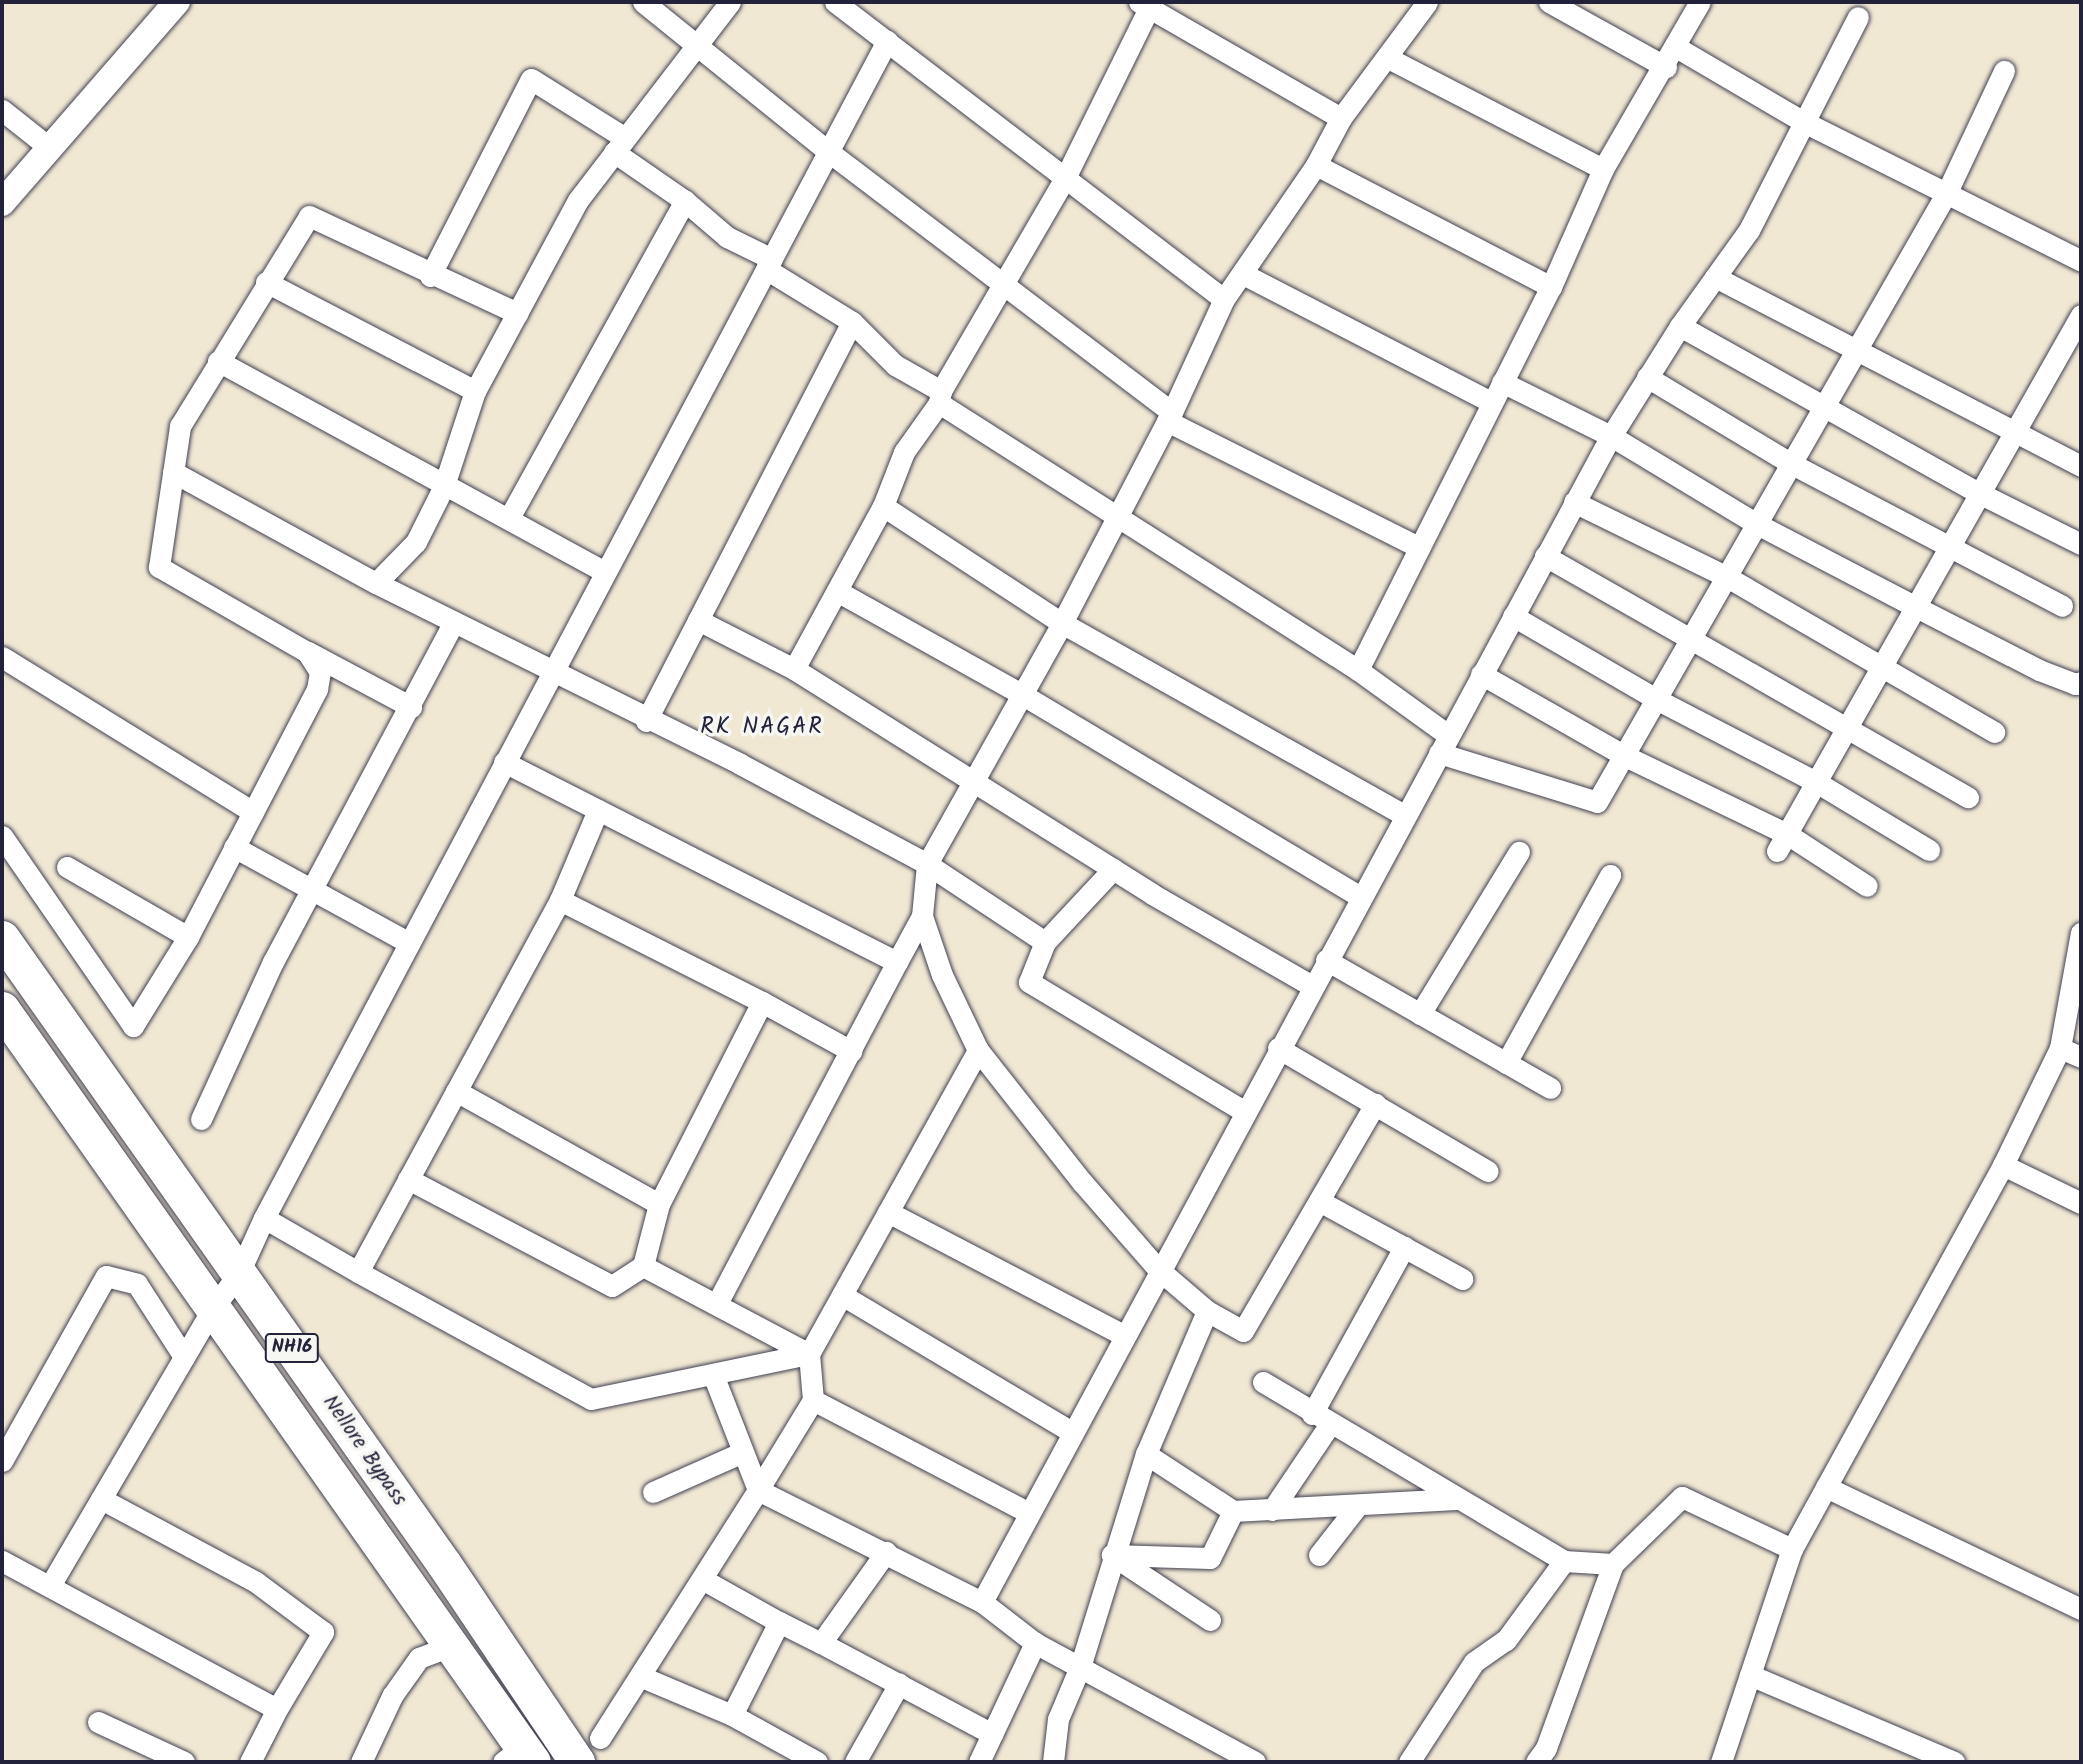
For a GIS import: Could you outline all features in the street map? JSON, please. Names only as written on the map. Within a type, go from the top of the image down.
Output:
[{"type":"highway","name":"Nellore Bypass","points":[[2,938],[239,1273],[588,1750]]},
{"type":"highway","name":"Nellore Bypass","points":[[2,1009],[450,1646],[519,1757]]},
{"type":"street","points":[[2,203],[177,2]]},
{"type":"street","points":[[643,2],[830,152],[1170,416],[1419,547]]},
{"type":"street","points":[[376,583],[416,542],[444,486],[475,391],[578,200],[730,2]]},
{"type":"street","points":[[835,2],[1224,299]]},
{"type":"street","points":[[1549,2],[1666,67]]},
{"type":"street","points":[[1358,670],[1551,287],[1604,169],[1666,67],[1700,2]]},
{"type":"street","points":[[794,669],[883,506],[904,452],[940,397],[1066,176],[1147,4],[1341,118]]},
{"type":"street","points":[[717,1303],[922,916],[927,864],[1062,624],[1170,416],[1224,299],[1244,274],[1316,165],[1341,118],[1388,58],[1420,4]]},
{"type":"street","points":[[982,1602],[1158,1269],[1574,502],[1647,377],[1749,230],[1802,121],[1858,17]]},
{"type":"street","points":[[51,1584],[213,1308],[239,1273],[264,1218],[887,41]]},
{"type":"street","points":[[1676,47],[1802,121],[2081,261]]},
{"type":"street","points":[[1388,58],[1604,169]]},
{"type":"street","points":[[430,276],[531,79],[620,145],[727,237],[852,322],[895,365],[1116,519],[1358,670],[1443,744],[1597,802],[1947,192],[2004,71]]},
{"type":"street","points":[[2,110],[50,148]]},
{"type":"street","points":[[1316,165],[1551,287]]},
{"type":"street","points":[[509,518],[685,201]]},
{"type":"street","points":[[411,706],[307,652],[159,566],[180,426],[309,216],[430,276],[517,313]]},
{"type":"street","points":[[1244,274],[1491,402]]},
{"type":"street","points":[[1714,277],[1856,353],[2081,466]]},
{"type":"street","points":[[266,282],[475,391]]},
{"type":"street","points":[[1782,842],[2081,315]]},
{"type":"street","points":[[646,721],[852,322]]},
{"type":"street","points":[[1680,326],[1981,494],[2081,544]]},
{"type":"street","points":[[218,361],[605,572]]},
{"type":"street","points":[[1647,377],[1792,464],[2062,606]]},
{"type":"street","points":[[1502,382],[1611,436],[1757,524],[1916,607],[2039,670],[2075,684],[2081,682]]},
{"type":"street","points":[[173,472],[453,624],[553,671],[646,721],[740,764],[927,864],[1045,942]]},
{"type":"street","points":[[1574,502],[1727,577],[1994,732]]},
{"type":"street","points":[[883,506],[1062,624],[1404,815]]},
{"type":"street","points":[[1545,556],[1689,641],[1848,727],[1968,797]]},
{"type":"street","points":[[837,591],[1023,695],[1360,897]]},
{"type":"street","points":[[1513,616],[1656,699],[1816,782],[1929,850]]},
{"type":"street","points":[[698,620],[794,669],[975,779],[1113,869],[1312,986]]},
{"type":"street","points":[[201,1119],[273,962],[453,624]]},
{"type":"street","points":[[2,836],[133,1026],[188,937],[317,689],[320,671],[307,652]]},
{"type":"street","points":[[2,657],[253,812]]},
{"type":"street","points":[[1481,674],[1623,755],[1867,886]]},
{"type":"street","points":[[504,762],[897,962]]},
{"type":"street","points":[[358,1272],[560,900],[598,810]]},
{"type":"street","points":[[234,847],[409,943]]},
{"type":"street","points":[[1420,1014],[1518,852]]},
{"type":"street","points":[[67,867],[188,937]]},
{"type":"street","points":[[1113,869],[1045,942],[1029,982],[1244,1111]]},
{"type":"street","points":[[1506,1063],[1610,875]]},
{"type":"street","points":[[560,900],[762,1002],[850,1051]]},
{"type":"street","points":[[922,916],[942,975],[978,1049],[1082,1182],[1158,1269],[1207,1311],[1243,1331],[1321,1202],[1375,1104]]},
{"type":"street","points":[[1721,1762],[1792,1549],[2003,1165],[2060,1048],[2081,933]]},
{"type":"street","points":[[1326,960],[1550,1088]]},
{"type":"street","points":[[408,1179],[612,1286],[643,1266],[659,1204],[762,1002]]},
{"type":"street","points":[[1278,1048],[1488,1171]]},
{"type":"street","points":[[2060,1048],[2081,1057]]},
{"type":"street","points":[[588,1750],[642,1677],[813,1400],[809,1354],[978,1049]]},
{"type":"street","points":[[456,1091],[659,1204]]},
{"type":"street","points":[[2003,1165],[2081,1203]]},
{"type":"street","points":[[1321,1202],[1462,1279]]},
{"type":"street","points":[[888,1212],[1123,1335]]},
{"type":"street","points":[[264,1218],[590,1399],[714,1377],[809,1354]]},
{"type":"street","points":[[1272,1510],[1321,1419],[1404,1247]]},
{"type":"street","points":[[643,1266],[809,1354]]},
{"type":"street","points":[[2,1461],[106,1276],[137,1284],[184,1357]]},
{"type":"street","points":[[842,1295],[1072,1432]]},
{"type":"street","points":[[1053,1762],[1058,1718],[1080,1667],[1112,1555],[1146,1454],[1207,1311]]},
{"type":"street","points":[[714,1377],[758,1490],[982,1602],[1035,1643],[1255,1762]]},
{"type":"street","points":[[1263,1382],[1455,1499],[1564,1561],[1613,1564]]},
{"type":"street","points":[[813,1400],[1030,1513]]},
{"type":"street","points":[[653,1492],[743,1452]]},
{"type":"street","points":[[1146,1454],[1233,1511],[1455,1499]]},
{"type":"street","points":[[1826,1488],[2081,1609]]},
{"type":"street","points":[[1536,1762],[1546,1748],[1613,1564],[1682,1497],[1792,1549]]},
{"type":"street","points":[[101,1499],[256,1582],[323,1632],[277,1709],[250,1762]]},
{"type":"street","points":[[1320,1555],[1358,1505]]},
{"type":"street","points":[[1112,1555],[1210,1558],[1233,1511]]},
{"type":"street","points":[[821,1643],[886,1552]]},
{"type":"street","points":[[1112,1555],[1210,1620]]},
{"type":"street","points":[[2,1561],[51,1584],[277,1709]]},
{"type":"street","points":[[1409,1762],[1474,1662],[1506,1640],[1564,1561]]},
{"type":"street","points":[[702,1579],[992,1734]]},
{"type":"street","points":[[732,1715],[779,1622]]},
{"type":"street","points":[[979,1762],[1035,1643]]},
{"type":"street","points":[[360,1762],[392,1696],[419,1658],[450,1646]]},
{"type":"street","points":[[1750,1675],[1954,1762]]},
{"type":"street","points":[[642,1677],[732,1715],[817,1762]]},
{"type":"street","points":[[855,1762],[899,1684]]},
{"type":"street","points":[[98,1722],[184,1762]]},
{"type":"district","name":"RK NAGAR","points":[[762,727]]}]
